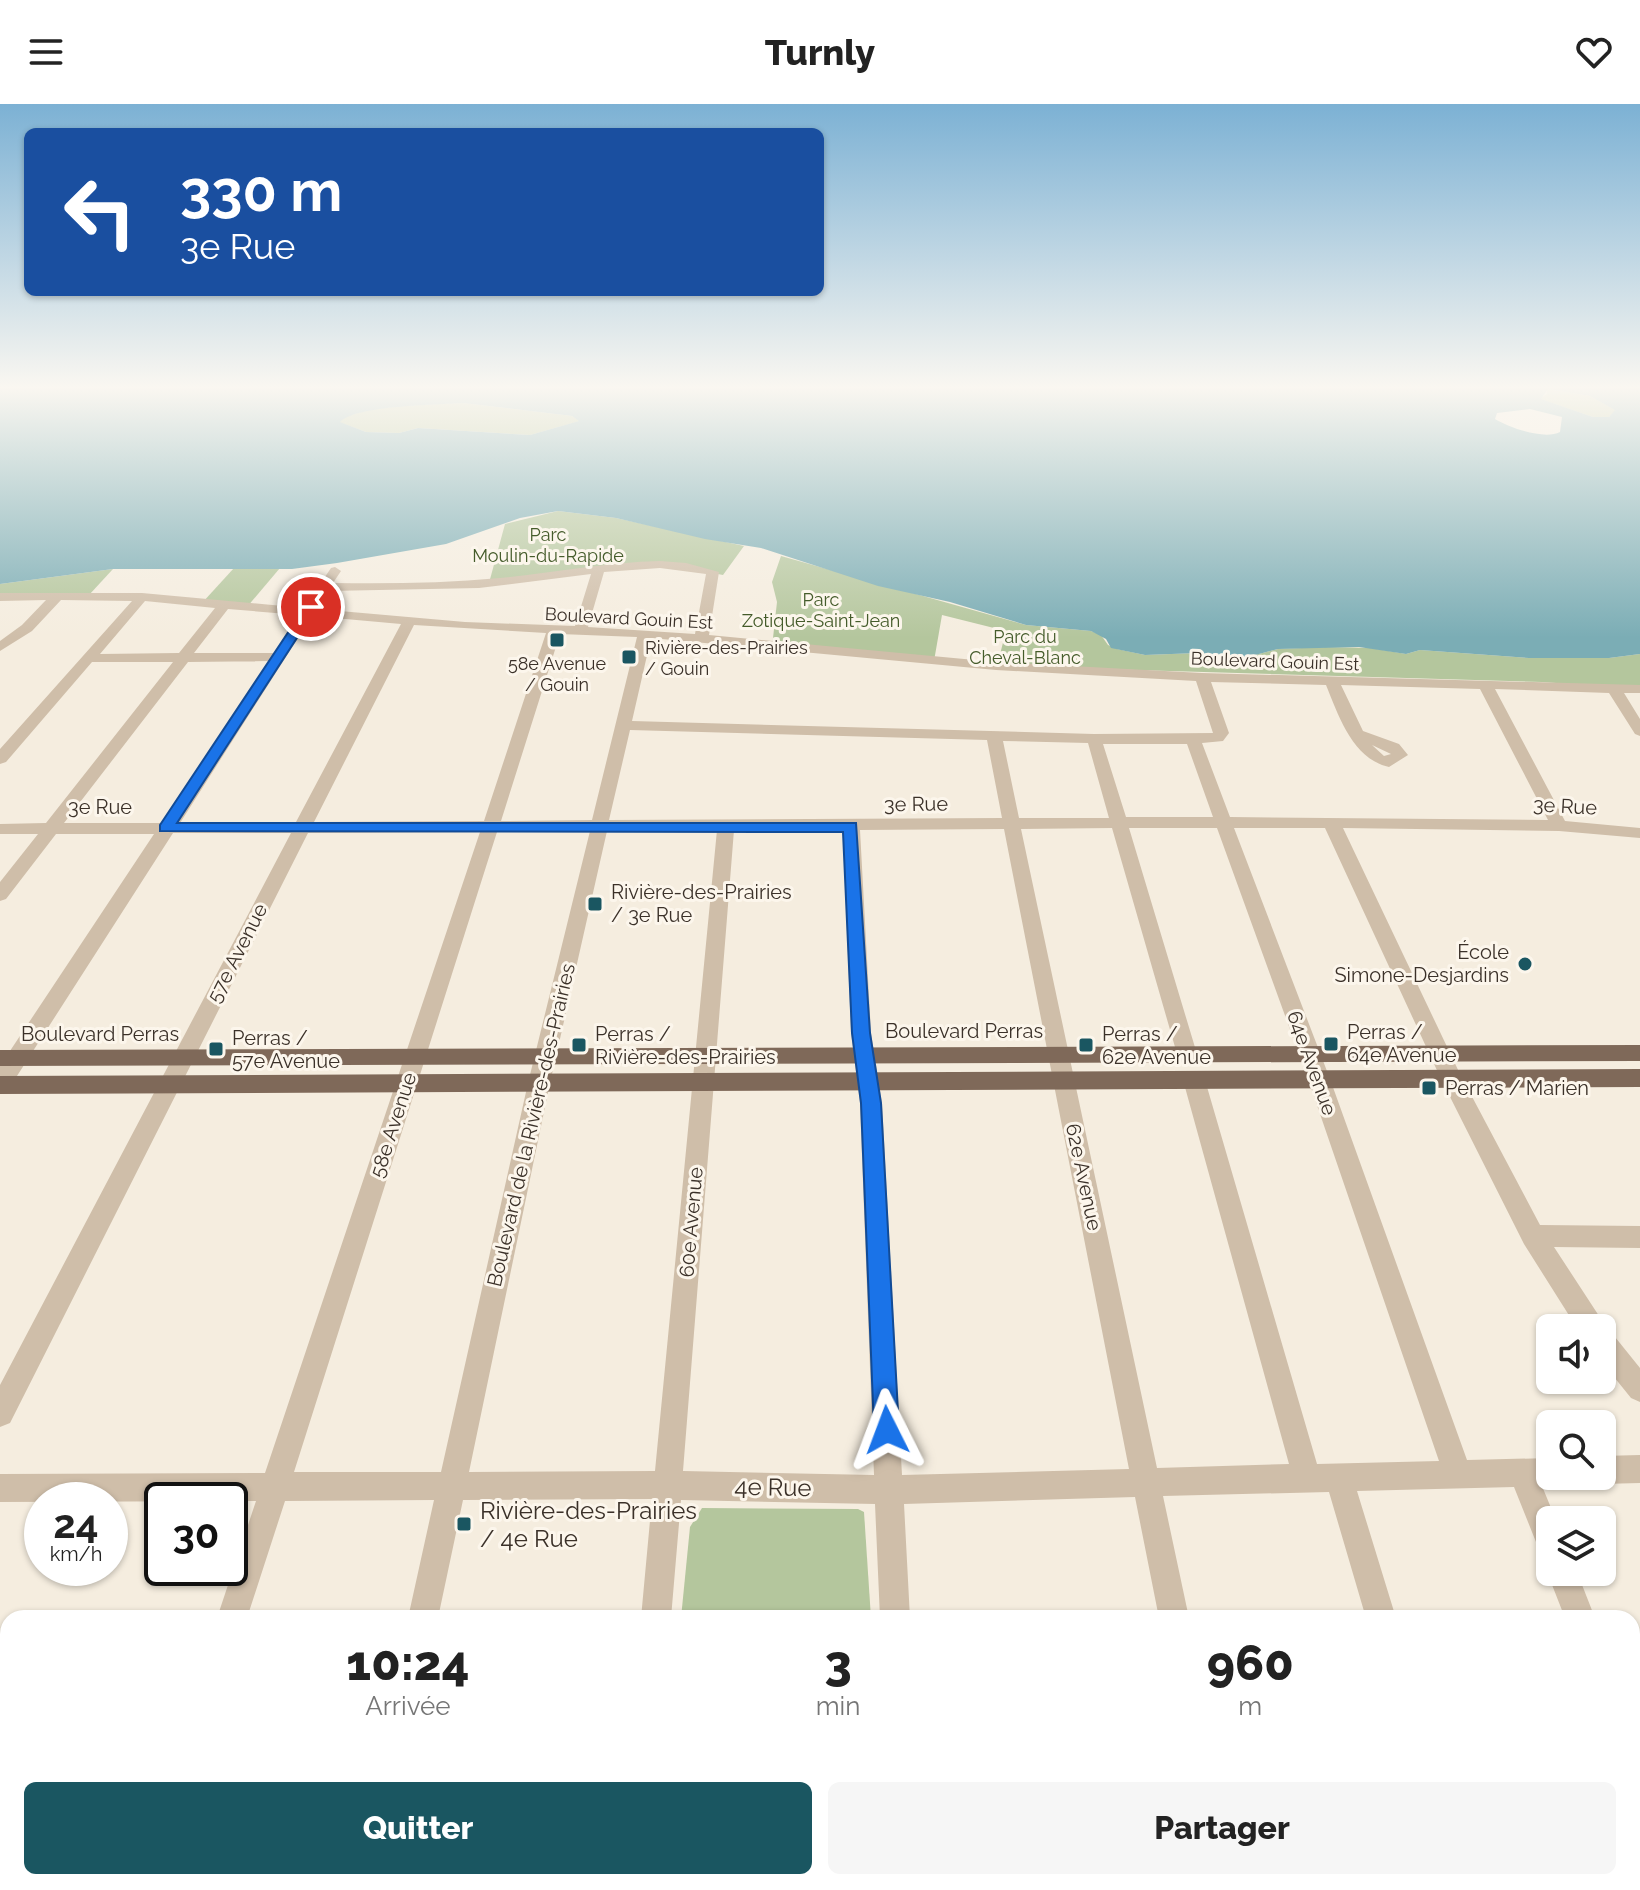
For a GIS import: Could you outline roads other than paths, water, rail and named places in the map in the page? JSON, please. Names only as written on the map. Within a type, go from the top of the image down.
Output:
[{"type":"main road","name":"Boulevard Perras","points":[[8,1058],[1640,1053]]},
{"type":"main road","points":[[0,1085],[1640,1078]]},
{"type":"street","points":[[324,587],[498,582],[599,568],[666,564],[713,572],[702,621],[702,639]]},
{"type":"street","points":[[580,632],[599,568]]},
{"type":"street","points":[[0,1085],[8,1058],[166,828],[335,571]]},
{"type":"street","points":[[0,647],[27,628],[58,595]]},
{"type":"street","name":"Boulevard Gouin Est","points":[[0,597],[142,597],[409,621],[554,631],[645,633],[996,666],[1202,677],[1640,689]]},
{"type":"street","points":[[0,759],[142,597]]},
{"type":"street","points":[[0,895],[224,605]]},
{"type":"street","name":"57e Avenue","points":[[0,1413],[409,621]]},
{"type":"street","name":"58e Avenue","points":[[235,1610],[554,631]]},
{"type":"street","name":"Boulevard de la Rivière-des-Prairies","points":[[425,1610],[539,1083],[645,633]]},
{"type":"street","points":[[88,658],[277,657]]},
{"type":"street","points":[[624,725],[1094,739],[1218,738],[1221,733],[1202,677]]},
{"type":"street","points":[[1332,681],[1359,735]]},
{"type":"street","points":[[1486,686],[1559,826]]},
{"type":"street","points":[[1614,689],[1640,731]]},
{"type":"street","name":"62e Avenue","points":[[994,736],[1172,1610]]},
{"type":"street","points":[[1094,739],[1187,1054]]},
{"type":"street","name":"64e Avenue","points":[[1193,739],[1319,1079],[1458,1474]]},
{"type":"street","points":[[1331,822],[1439,1054],[1533,1236],[1583,1314]]},
{"type":"street","name":"3e Rue","points":[[0,829],[851,827],[1331,822],[1559,826],[1640,833]]},
{"type":"street","name":"60e Avenue","points":[[657,1610],[726,827]]},
{"type":"street","points":[[851,827],[861,1033],[869,1081],[895,1610]]},
{"type":"street","points":[[1194,1080],[1307,1478]]},
{"type":"street","points":[[1533,1236],[1640,1237]]},
{"type":"street","points":[[1616,1359],[1640,1389]]},
{"type":"street","points":[[1616,1470],[1640,1469]]},
{"type":"street","points":[[1379,1610],[1339,1477],[1536,1473]]},
{"type":"street","name":"4e Rue","points":[[0,1488],[668,1485],[889,1490],[1339,1477]]},
{"type":"street","points":[[1567,1586],[1577,1610]]},
{"type":"water","points":[[0,471],[1640,471],[1640,654],[1609,658],[1529,658],[1420,650],[1406,654],[1359,647],[1278,649],[1244,658],[1198,653],[1145,655],[1111,648],[1106,639],[1091,631],[1026,625],[950,602],[878,586],[761,548],[705,539],[616,518],[558,511],[520,518],[446,544],[292,569],[113,569],[0,584]]},
{"type":"place","name":"58e Avenue / Gouin","points":[[557,640]]},
{"type":"place","name":"Rivière-des-Prairies / Gouin","points":[[629,657]]},
{"type":"place","name":"Rivière-des-Prairies / 3e Rue","points":[[595,904]]},
{"type":"place","name":"École Simone-Desjardins","points":[[1525,964]]},
{"type":"place","name":"Perras / 64e Avenue","points":[[1331,1044]]},
{"type":"place","name":"Perras / Rivière-des-Prairies","points":[[579,1045]]},
{"type":"place","name":"Perras / 62e Avenue","points":[[1086,1045]]},
{"type":"place","name":"Perras / 57e Avenue","points":[[216,1049]]},
{"type":"place","name":"Perras / Marien","points":[[1429,1088]]},
{"type":"place","name":"Rivière-des-Prairies / 4e Rue","points":[[464,1524]]},
{"type":"park label","name":"Parc Moulin-du-Rapide","points":[[548,544]]},
{"type":"park label","name":"Parc Zotique-Saint-Jean","points":[[821,609]]},
{"type":"park label","name":"Parc du Cheval-Blanc","points":[[1025,646]]}]
